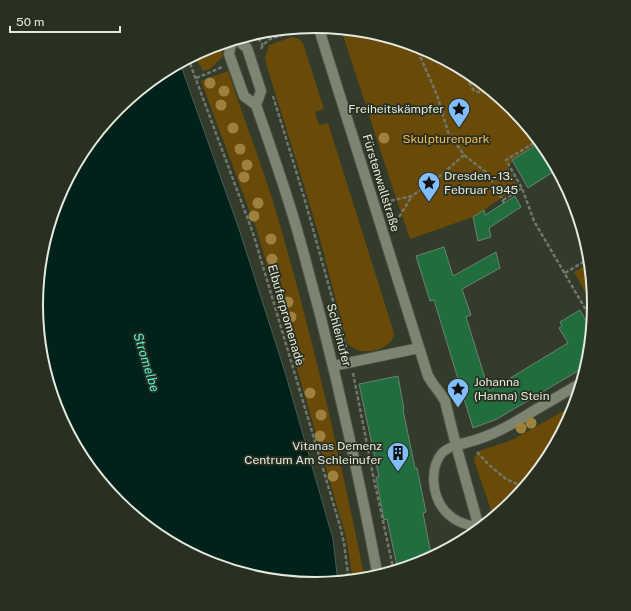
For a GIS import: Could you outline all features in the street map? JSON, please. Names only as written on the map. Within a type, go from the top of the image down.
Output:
[{"type":"street","name":"Fürstenwallstraße","points":[[320,33],[428,376],[445,401],[478,524]]},
{"type":"street","name":"Schleinufer","points":[[241,43],[247,48],[261,91],[256,105]]},
{"type":"street","name":"Schleinufer","points":[[231,46],[229,54],[244,96],[256,105],[296,225],[334,366],[350,435],[377,571]]},
{"type":"street","points":[[334,366],[419,348]]},
{"type":"street","points":[[456,445],[486,437],[505,428],[576,386]]},
{"type":"lane","points":[[456,445],[442,452],[437,462],[434,478],[436,493],[442,507],[452,517],[464,524],[474,527]]},
{"type":"path","points":[[260,53],[263,45],[270,39],[282,35]]},
{"type":"path","points":[[259,39],[263,45]]},
{"type":"path","points":[[419,53],[437,95],[448,132],[464,155],[486,172],[504,202],[522,188]]},
{"type":"path","name":"Elbuferpromenade","points":[[190,64],[253,232],[340,526],[348,576]]},
{"type":"path","points":[[196,78],[211,72]]},
{"type":"path","points":[[467,79],[474,91],[484,92]]},
{"type":"path","name":"Schleinufer","points":[[271,92],[304,197],[345,344]]},
{"type":"path","points":[[534,143],[506,160],[522,188],[534,221],[588,313]]},
{"type":"path","points":[[399,217],[412,196],[440,176],[464,155]]},
{"type":"path","points":[[374,204],[412,196]]},
{"type":"path","points":[[565,273],[585,261]]},
{"type":"path","name":"Schleinufer","points":[[353,372],[393,567]]},
{"type":"path","points":[[477,452],[489,465],[506,479],[520,485]]},
{"type":"green space","name":"Skulpturenpark","points":[[343,35],[369,38],[403,47],[436,61],[452,70],[481,89],[495,101],[508,113],[535,144],[507,165],[518,187],[473,217],[410,239]]},
{"type":"green space","points":[[292,37],[299,39],[303,43],[324,109],[315,112],[319,125],[328,123],[394,333],[393,339],[389,343],[384,347],[372,351],[360,351],[347,343],[320,239],[267,67],[265,58],[269,45]]},
{"type":"green space","points":[[221,50],[223,56],[210,69],[203,71],[197,60]]},
{"type":"green space","points":[[228,71],[270,191],[313,346],[364,574],[352,576],[346,537],[257,231],[201,81]]},
{"type":"green space","points":[[585,265],[587,296],[574,272]]},
{"type":"green space","points":[[568,409],[551,442],[532,471],[508,498],[492,513],[474,457],[479,451],[512,440]]},
{"type":"water","name":"Stromelbe","points":[[182,68],[239,229],[285,372],[333,539],[337,577],[316,578],[280,576],[262,573],[228,564],[195,550],[150,522],[111,485],[99,471],[80,442],[71,426],[57,393],[45,341],[43,306],[45,270],[57,218],[71,185],[99,140],[136,101],[164,79]]},
{"type":"building","points":[[536,145],[553,172],[528,188],[512,160]]},
{"type":"building","points":[[515,196],[521,207],[489,228],[491,237],[478,241],[473,217],[484,210],[485,215]]},
{"type":"building","points":[[444,247],[453,276],[496,252],[500,268],[462,289],[471,315],[466,317],[489,391],[568,343],[559,328],[562,326],[560,322],[580,310],[587,322],[586,341],[581,369],[497,419],[473,428],[434,300],[430,301],[416,256]]},
{"type":"building","name":"Vitanas Demenz Centrum Am Schleinufer","points":[[398,376],[403,410],[426,512],[423,513],[431,552],[397,566],[387,519],[384,520],[376,477],[379,477],[359,384]]},
{"type":"place","name":"Freiheitskämpfer","points":[[459,128]]},
{"type":"place","name":"Dresden - 13. Februar 1945","points":[[429,202]]},
{"type":"place","name":"Johanna (Hanna) Stein","points":[[458,408]]},
{"type":"place","name":"Vitanas Demenz Centrum Am Schleinufer","points":[[398,472]]}]
